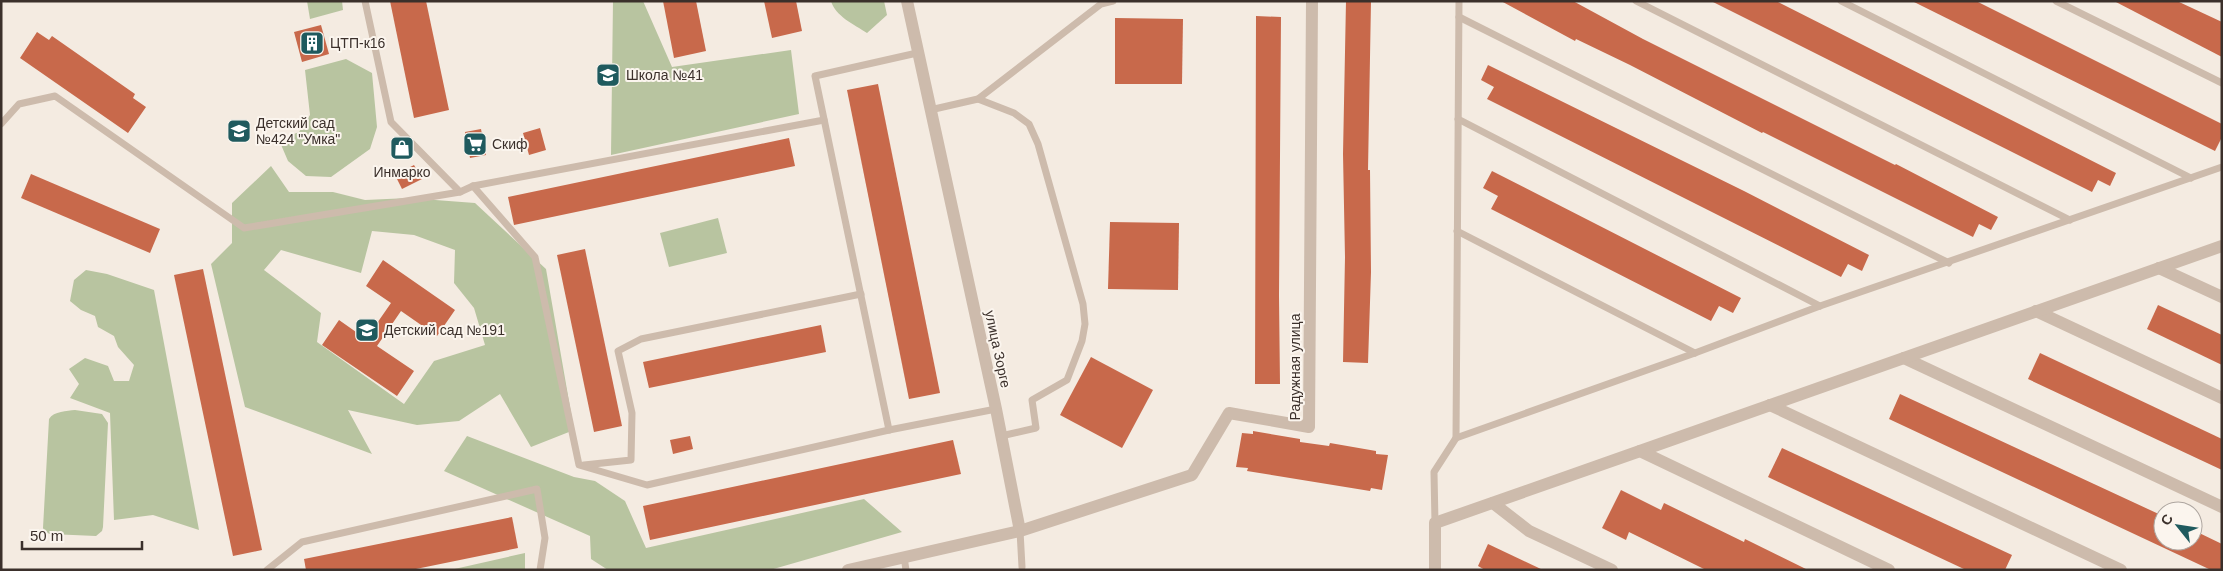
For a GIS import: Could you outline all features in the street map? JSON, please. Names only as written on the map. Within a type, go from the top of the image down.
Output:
[{"type":"street","name":"улица Зорге","points":[[907,1],[996,409],[1020,531]]},
{"type":"street","name":"Радужная улица","points":[[1020,531],[1192,476],[1229,413],[1309,428],[1312,1]]},
{"type":"street","points":[[1435,570],[1435,523],[2222,246]]},
{"type":"street","points":[[2159,268],[2222,297]]},
{"type":"street","points":[[2036,311],[2222,398]]},
{"type":"street","points":[[1904,358],[2222,507]]},
{"type":"street","points":[[1770,405],[2121,570]]},
{"type":"street","points":[[1640,451],[1889,570]]},
{"type":"street","points":[[1493,503],[1529,531],[1612,570]]},
{"type":"street","points":[[848,570],[905,564],[1020,531]]},
{"type":"lane","points":[[365,1],[391,122],[460,192]]},
{"type":"lane","points":[[930,110],[978,100],[1101,4],[1113,1]]},
{"type":"lane","points":[[1435,523],[1434,472],[1456,438],[1459,1]]},
{"type":"lane","points":[[1636,1],[2070,220]]},
{"type":"lane","points":[[1841,1],[2191,178]]},
{"type":"lane","points":[[2056,1],[2222,83]]},
{"type":"lane","points":[[1459,17],[1949,263]]},
{"type":"lane","points":[[889,430],[814,76],[917,53]]},
{"type":"lane","points":[[1,124],[19,104],[55,96],[244,228],[460,192],[473,186],[824,120]]},
{"type":"lane","points":[[978,100],[1014,113],[1029,124],[1038,144],[1069,252],[1083,304],[1085,324],[1082,341],[1067,380],[1032,400],[1036,428],[1001,436]]},
{"type":"lane","points":[[1458,120],[1820,306]]},
{"type":"lane","points":[[1456,438],[1695,353],[1820,306],[1949,263],[2222,166]]},
{"type":"lane","points":[[473,186],[535,257],[580,465]]},
{"type":"lane","points":[[1458,231],[1695,353]]},
{"type":"lane","points":[[580,465],[631,460],[632,413],[618,351],[641,339],[861,294]]},
{"type":"lane","points":[[580,465],[646,485],[889,430],[996,409]]},
{"type":"lane","points":[[267,570],[302,542],[537,489],[545,538],[540,570]]},
{"type":"lane","points":[[1020,531],[1022,567]]},
{"type":"green space","points":[[307,1],[342,1],[343,10],[310,19]]},
{"type":"green space","points":[[613,1],[643,1],[672,67],[791,50],[799,114],[611,155]]},
{"type":"green space","points":[[831,1],[884,1],[887,15],[867,33],[841,16]]},
{"type":"green space","points":[[346,59],[372,73],[377,127],[370,149],[331,177],[306,176],[288,161],[279,140],[299,132],[310,115],[305,70]]},
{"type":"green space","points":[[271,166],[289,192],[333,192],[365,200],[409,198],[475,203],[546,269],[574,430],[531,447],[500,394],[459,421],[417,425],[348,410],[372,454],[245,407],[211,264],[232,243],[232,203]],"holes":[[[372,231],[414,235],[455,250],[454,283],[474,308],[485,345],[434,361],[404,404],[317,342],[321,313],[264,270],[281,250],[361,273]]]},
{"type":"green space","points":[[718,218],[727,253],[669,267],[660,233]]},
{"type":"green space","points":[[86,270],[107,274],[154,290],[199,530],[153,515],[114,520],[110,413],[70,398],[79,384],[69,369],[85,358],[108,366],[114,381],[129,381],[134,365],[118,347],[114,336],[98,327],[95,316],[81,310],[70,301],[74,280]]},
{"type":"green space","points":[[75,410],[102,414],[108,423],[103,527],[102,531],[96,536],[50,534],[45,532],[43,528],[49,419],[57,413]]},
{"type":"green space","points":[[467,436],[574,477],[595,481],[625,501],[646,548],[864,499],[902,532],[770,570],[608,570],[591,559],[590,536],[444,471]]},
{"type":"green space","points":[[525,553],[525,570],[450,570]]},
{"type":"building","points":[[390,1],[426,1],[449,110],[414,118]]},
{"type":"building","points":[[663,1],[696,1],[706,51],[674,58]]},
{"type":"building","points":[[764,1],[796,1],[802,31],[772,38]]},
{"type":"building","points":[[1346,1],[1371,1],[1368,170],[1370,170],[1371,272],[1368,363],[1343,362],[1345,257],[1343,154]]},
{"type":"building","points":[[1501,1],[1573,1],[1643,39],[1896,164],[1998,217],[1991,230],[1979,224],[1973,237],[1762,133],[1630,65],[1576,39],[1575,41]]},
{"type":"building","points":[[1711,1],[1776,1],[2116,173],[2110,186],[2098,180],[2092,192]]},
{"type":"building","points":[[1912,1],[1976,1],[2222,124],[2222,137],[2215,151]]},
{"type":"building","points":[[2114,1],[2177,1],[2222,22],[2222,57]]},
{"type":"building","points":[[1256,16],[1281,17],[1280,384],[1255,384]]},
{"type":"building","points":[[1115,18],[1183,19],[1182,84],[1115,84]]},
{"type":"building","name":"ЦТП-к16","points":[[321,25],[329,54],[302,62],[294,32]]},
{"type":"building","points":[[37,32],[49,40],[52,36],[135,94],[133,98],[146,107],[128,133],[20,58]]},
{"type":"building","points":[[1488,65],[1869,255],[1862,271],[1848,264],[1841,277],[1487,99],[1494,87],[1481,80]]},
{"type":"building","points":[[878,84],[940,393],[909,399],[847,90]]},
{"type":"building","points":[[540,128],[546,150],[529,155],[523,133]]},
{"type":"building","name":"Скиф","points":[[481,129],[486,155],[470,158],[465,132]]},
{"type":"building","points":[[789,138],[795,166],[514,225],[508,197]]},
{"type":"building","points":[[414,165],[422,179],[402,189],[395,175]]},
{"type":"building","points":[[1492,171],[1741,298],[1733,313],[1719,306],[1711,321],[1491,209],[1498,196],[1483,188]]},
{"type":"building","points":[[31,174],[160,229],[150,253],[21,198]]},
{"type":"building","points":[[1110,222],[1179,223],[1178,290],[1108,289]]},
{"type":"building","points":[[585,249],[622,426],[594,432],[557,255]]},
{"type":"building","points":[[383,260],[455,310],[437,336],[401,311],[377,346],[414,371],[397,396],[322,345],[339,320],[366,339],[391,303],[366,286]]},
{"type":"building","points":[[203,269],[262,550],[233,556],[174,275]]},
{"type":"building","points":[[2158,305],[2222,335],[2222,365],[2147,329]]},
{"type":"building","points":[[821,325],[826,352],[649,388],[643,362]]},
{"type":"building","points":[[2040,353],[2222,439],[2222,470],[2028,379]]},
{"type":"building","points":[[1091,357],[1153,390],[1122,448],[1060,415]]},
{"type":"building","points":[[1900,394],[2153,511],[2153,543],[1889,419]]},
{"type":"building","points":[[1253,431],[1300,439],[1300,442],[1329,446],[1330,443],[1388,455],[1382,490],[1371,488],[1370,491],[1247,471],[1248,468],[1236,467],[1242,433],[1253,434]]},
{"type":"building","points":[[690,436],[693,449],[673,454],[670,440]]},
{"type":"building","points":[[953,440],[961,474],[650,540],[643,506]]},
{"type":"building","points":[[1782,448],[2012,555],[2005,570],[1966,570],[1768,477]]},
{"type":"building","points":[[1621,490],[1661,510],[1664,503],[1744,542],[1745,539],[1808,570],[1706,570],[1629,532],[1626,540],[1602,528]]},
{"type":"building","points":[[512,517],[518,548],[411,570],[306,570],[304,559]]},
{"type":"building","points":[[2203,535],[2222,544],[2222,570],[2211,570],[2170,551],[2203,551]]},
{"type":"building","points":[[1488,544],[1543,570],[1485,570],[1478,566]]},
{"type":"place","name":"ЦТП-к16","points":[[312,43]]},
{"type":"place","name":"Школа №41","points":[[608,75]]},
{"type":"place","name":"Детский сад №424 \"Умка\"","points":[[239,131]]},
{"type":"place","name":"Скиф","points":[[475,144]]},
{"type":"place","name":"Инмарко","points":[[402,148]]},
{"type":"place","name":"Детский сад №191","points":[[367,330]]}]
